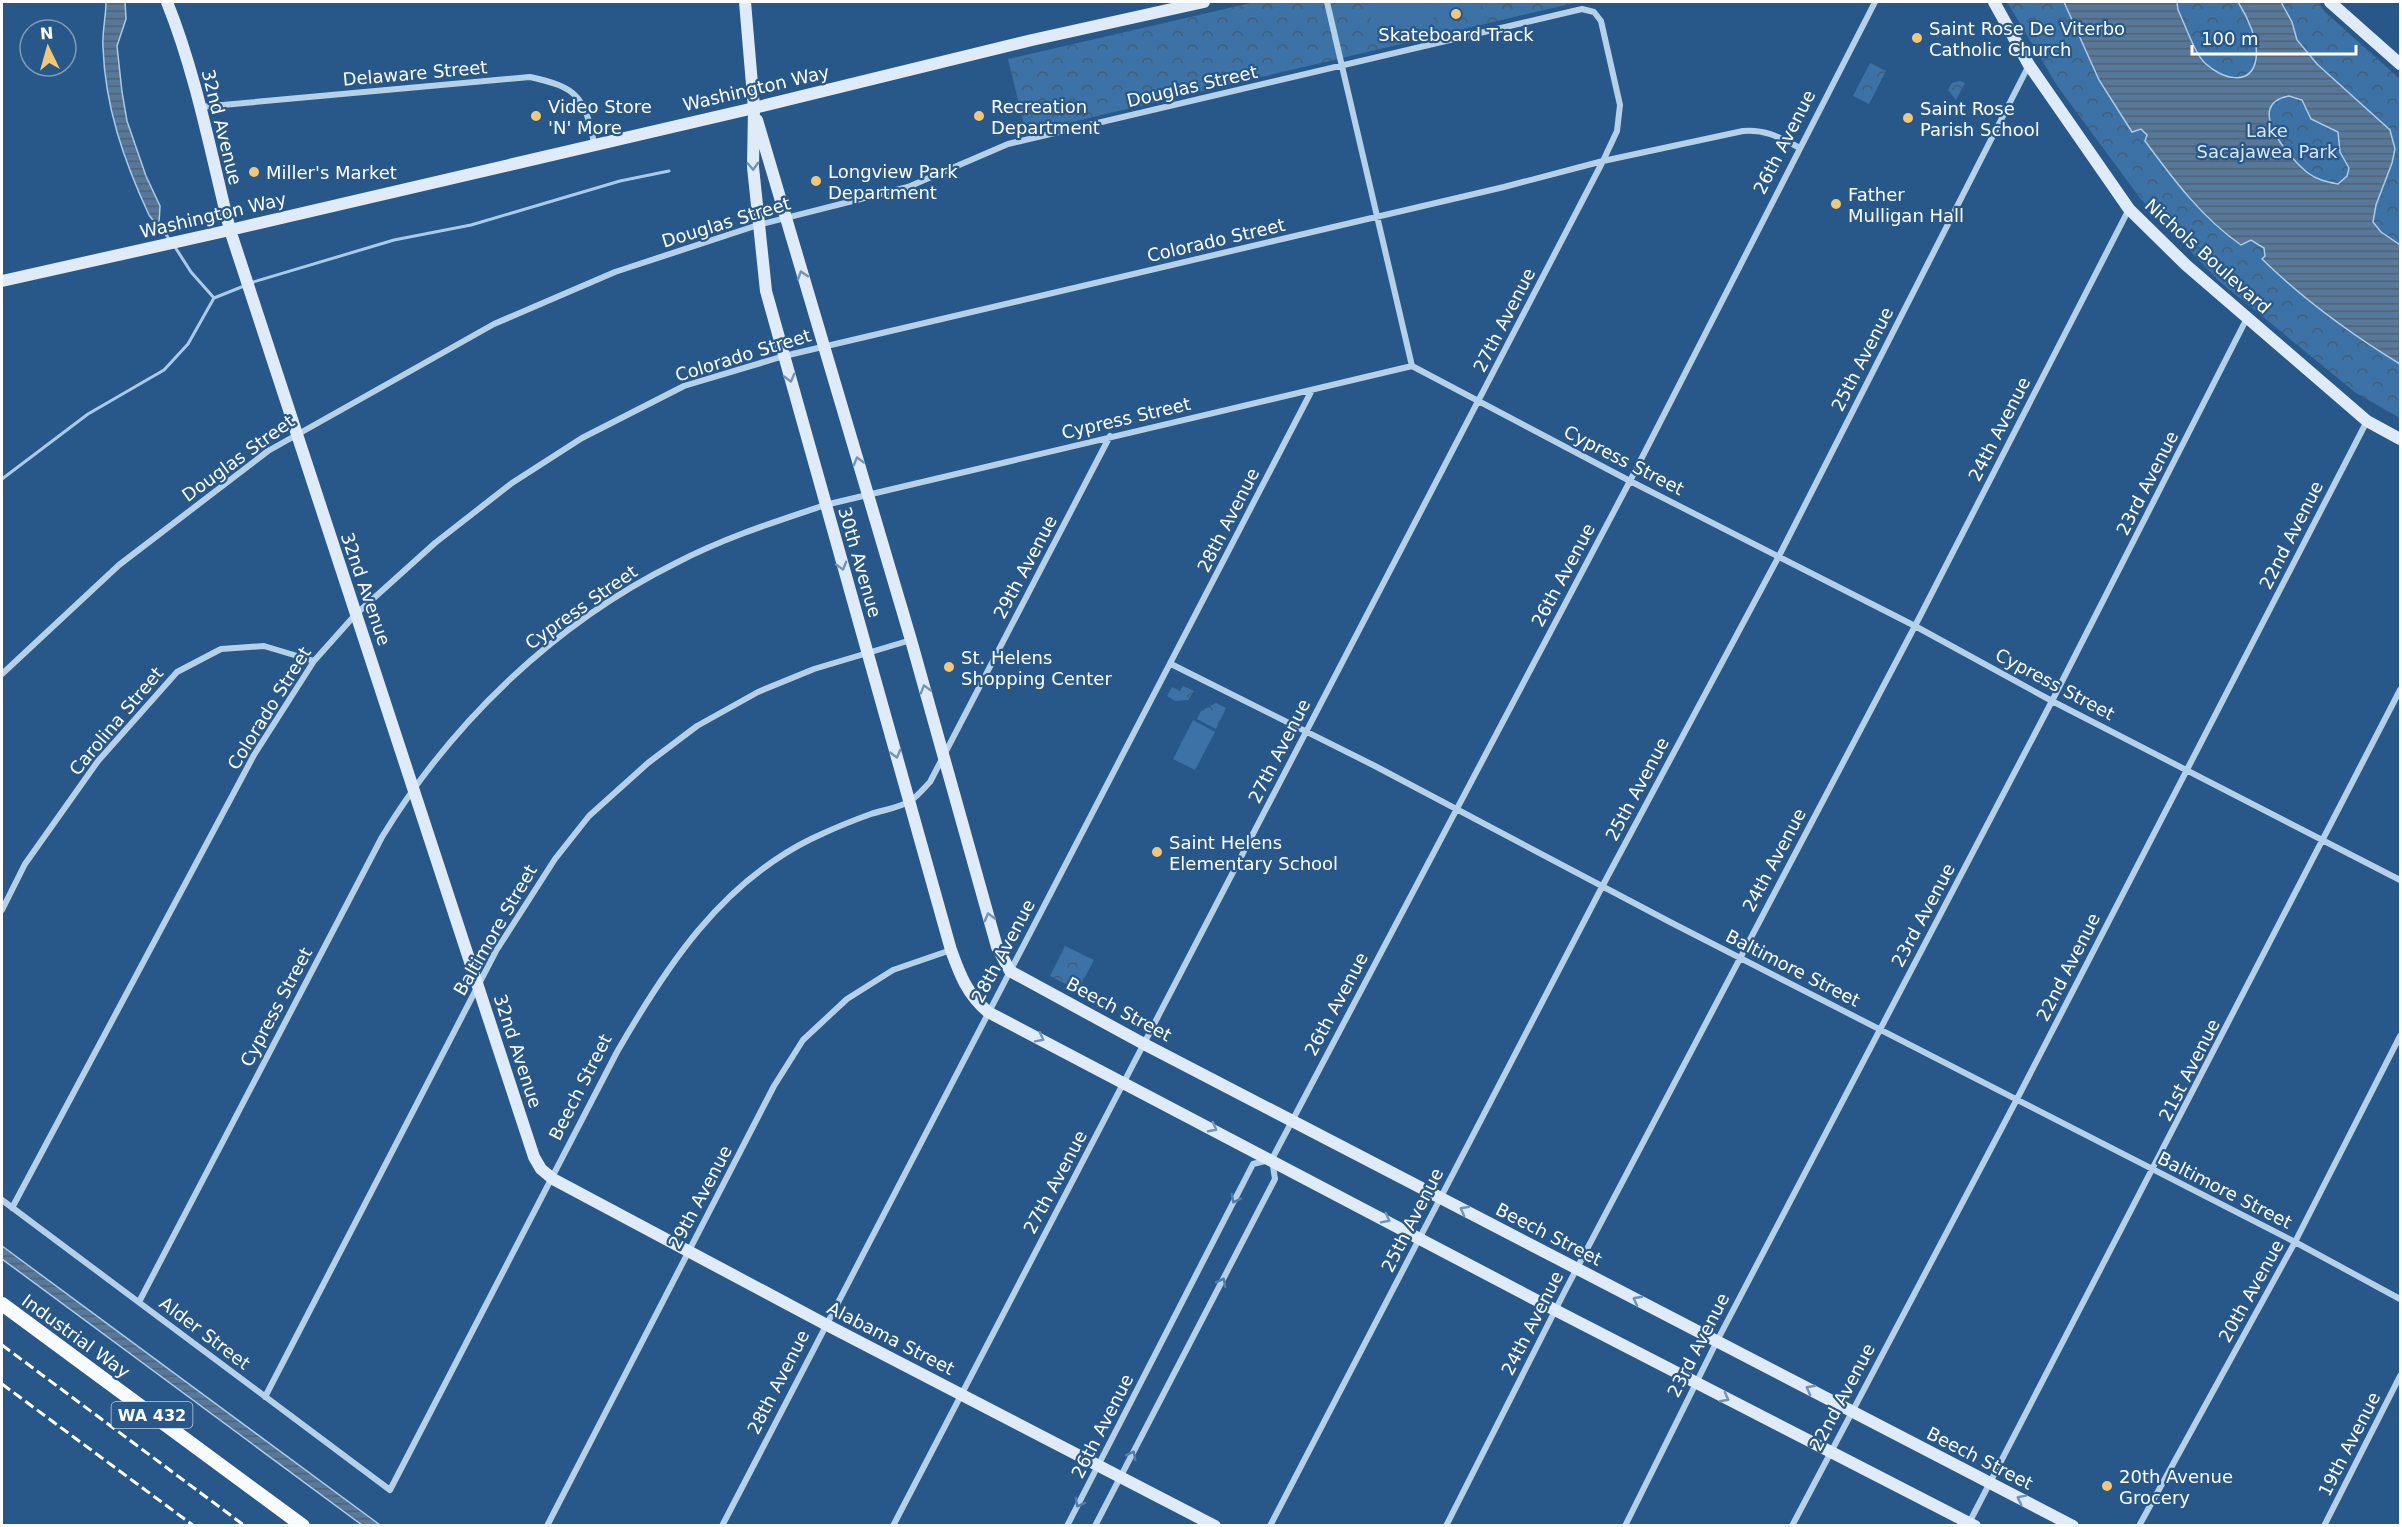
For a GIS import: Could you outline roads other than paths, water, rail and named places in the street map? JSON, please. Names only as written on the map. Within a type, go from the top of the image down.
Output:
[{"type":"main road","name":"Industrial Way","points":[[2,1304],[303,1526]]},
{"type":"street","name":"32nd Avenue","points":[[166,2],[178,31],[200,107],[230,230],[295,434],[534,1157],[541,1169],[553,1179]]},
{"type":"street","name":"30th Avenue","points":[[745,2],[754,108],[753,167],[766,291],[951,950],[965,988],[988,1012]]},
{"type":"street","name":"Washington Way","points":[[2,280],[230,230],[594,143],[754,108],[1032,40],[1204,2]]},
{"type":"street","points":[[1327,2],[1412,366]]},
{"type":"street","name":"26th Avenue","points":[[1095,1526],[1275,1179],[1272,1159],[1455,808],[1630,481],[1798,147],[1875,2]]},
{"type":"street","name":"Nichols Boulevard","points":[[1994,2],[2029,65],[2129,209],[2186,265],[2367,421],[2400,440]]},
{"type":"street","points":[[2335,4],[2400,64]]},
{"type":"street","name":"Douglas Street","points":[[2,674],[119,566],[268,451],[494,324],[615,272],[758,225],[908,187],[1008,144],[1582,9],[1594,12]]},
{"type":"street","name":"27th Avenue","points":[[893,1526],[1617,132],[1620,105],[1601,21],[1594,12]]},
{"type":"street","name":"25th Avenue","points":[[1270,1526],[1603,885],[1779,556],[2029,65]]},
{"type":"street","name":"Delaware Street","points":[[200,107],[530,77],[563,87],[577,96],[588,114],[594,143]]},
{"type":"street","name":"30th Avenue","points":[[754,108],[911,640],[997,946],[1010,971]]},
{"type":"street","name":"Colorado Street","points":[[12,1208],[254,755],[314,661],[355,615],[443,536],[512,483],[582,438],[684,386],[825,346],[1378,217],[1603,161],[1758,130],[1774,134],[1798,147]]},
{"type":"street","name":"24th Avenue","points":[[1446,1526],[1555,1310],[1915,626],[2129,209]]},
{"type":"street","name":"23rd Avenue","points":[[1625,1526],[1717,1341],[2052,701],[2248,317]]},
{"type":"street","name":"Cypress Street","points":[[139,1302],[382,837],[413,788],[490,699],[569,630],[620,594],[676,562],[749,530],[825,505],[867,493],[1412,366],[1630,481],[1915,626],[2052,701],[2400,879]]},
{"type":"street","name":"28th Avenue","points":[[722,1526],[1312,390]]},
{"type":"street","name":"22nd Avenue","points":[[1792,1526],[2016,1101],[2367,421]]},
{"type":"street","name":"29th Avenue","points":[[910,801],[930,783],[1110,436]]},
{"type":"street","name":"Baltimore Street","points":[[265,1397],[478,986],[524,905],[555,859],[590,816],[648,763],[697,726],[758,692],[814,669],[911,640]]},
{"type":"street","name":"Carolina Street","points":[[2,910],[25,864],[98,761],[177,672],[221,649],[232,648],[264,646],[314,661]]},
{"type":"street","name":"Baltimore Street","points":[[1171,664],[1455,808],[2016,1101],[2295,1242],[2400,1299]]},
{"type":"street","name":"21st Avenue","points":[[1971,1525],[1990,1483],[2154,1171],[2400,690]]},
{"type":"street","name":"Beech Street","points":[[390,1490],[618,1052],[651,993],[683,947],[721,903],[765,868],[810,840],[861,818],[910,801]]},
{"type":"street","name":"29th Avenue","points":[[547,1526],[774,1086],[803,1040],[847,999],[893,970],[951,950]]},
{"type":"street","name":"Beech Street","points":[[1010,971],[1144,1044],[2073,1526]]},
{"type":"street","points":[[988,1012],[1272,1159],[1555,1310],[1971,1525]]},
{"type":"street","name":"20th Avenue","points":[[2139,1526],[2295,1242],[2400,1036]]},
{"type":"street","name":"26th Avenue","points":[[1067,1526],[1253,1164],[1272,1159]]},
{"type":"street","name":"Alabama Street","points":[[553,1179],[825,1324],[1215,1526]]},
{"type":"street","name":"Alder Street","points":[[2,1200],[390,1490]]},
{"type":"street","name":"19th Avenue","points":[[2324,1526],[2400,1376]]},
{"type":"waterway","points":[[250,283],[394,240],[471,225],[620,181],[669,171]]},
{"type":"waterway","points":[[159,223],[169,239]]},
{"type":"waterway","points":[[175,247],[191,272],[214,298]]},
{"type":"waterway","points":[[2,479],[88,414],[164,370],[188,344],[214,298],[244,286]]},
{"type":"railway","points":[[2,1345],[245,1526]]},
{"type":"railway","points":[[2,1384],[194,1526]]},
{"type":"place","name":"Skateboard Track","points":[[1456,14]]},
{"type":"place","name":"Saint Rose De Viterbo Catholic Church","points":[[1917,38]]},
{"type":"place","name":"Video Store 'N' More","points":[[536,116]]},
{"type":"place","name":"Recreation Department","points":[[979,116]]},
{"type":"place","name":"Saint Rose Parish School","points":[[1908,118]]},
{"type":"place","name":"Miller's Market","points":[[254,172]]},
{"type":"place","name":"Longview Park Department","points":[[816,181]]},
{"type":"place","name":"Father Mulligan Hall","points":[[1836,204]]},
{"type":"place","name":"St. Helens Shopping Center","points":[[949,667]]},
{"type":"place","name":"Saint Helens Elementary School","points":[[1157,852]]},
{"type":"place","name":"20th Avenue Grocery","points":[[2107,1486]]},
{"type":"park label","name":"Lake Sacajawea Park","points":[[2267,140]]}]
